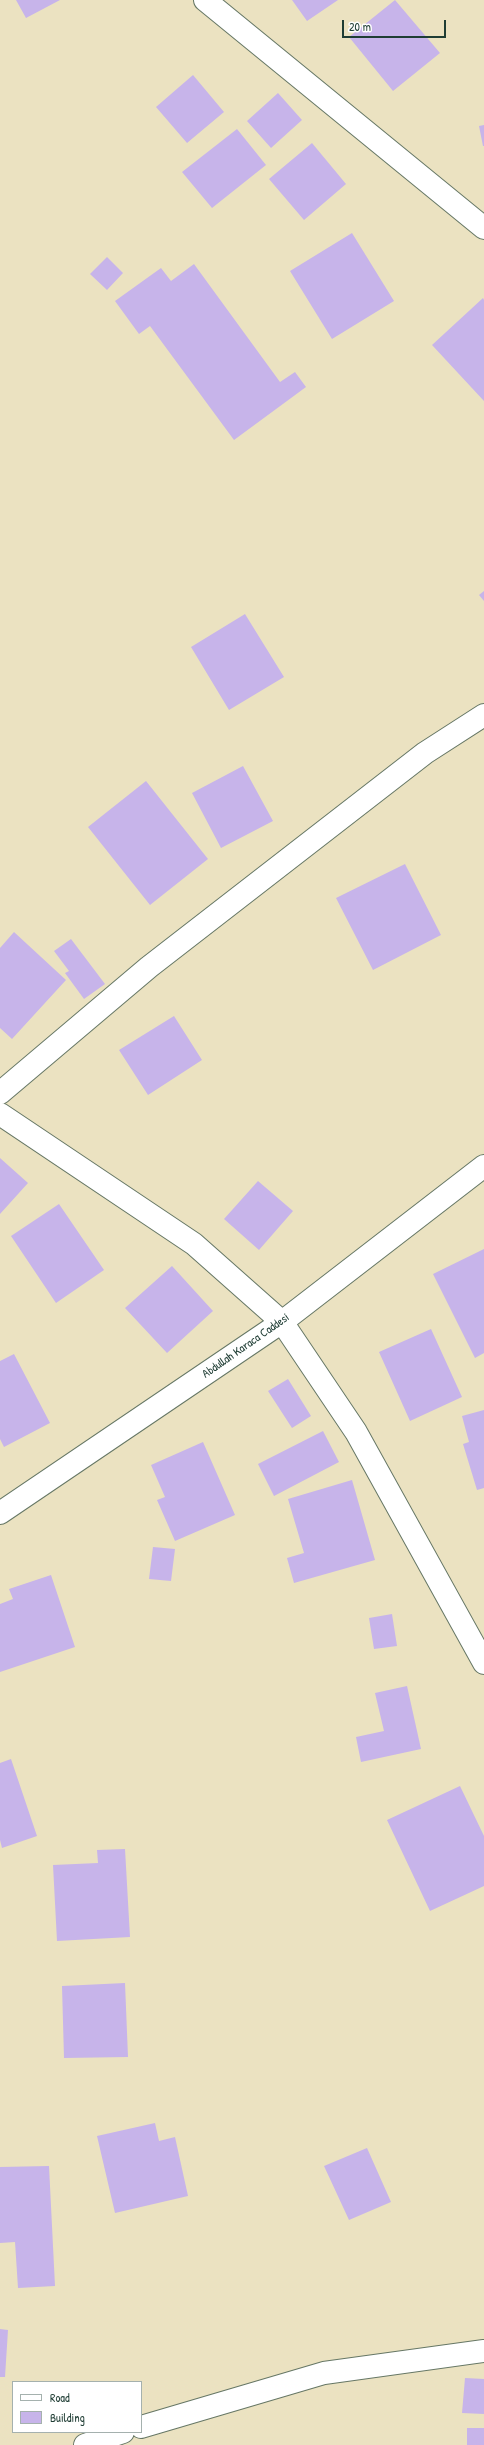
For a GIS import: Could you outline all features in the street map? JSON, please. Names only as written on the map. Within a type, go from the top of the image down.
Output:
[{"type":"street","points":[[205,0],[484,228]]},
{"type":"street","points":[[0,1092],[149,967],[425,753],[484,715]]},
{"type":"street","points":[[0,1114],[194,1244],[282,1322],[356,1432],[484,1663]]},
{"type":"street","name":"Abdullah Karaca Caddesi","points":[[0,1513],[282,1322],[484,1166]]},
{"type":"street","points":[[142,2427],[324,2373],[484,2351]]},
{"type":"street","points":[[85,2445],[120,2433]]},
{"type":"building","points":[[16,0],[60,0],[26,18]]},
{"type":"building","points":[[292,0],[338,0],[307,21]]},
{"type":"building","points":[[395,0],[440,53],[393,91],[349,37]]},
{"type":"building","points":[[193,75],[224,112],[187,143],[156,107]]},
{"type":"building","points":[[278,93],[302,120],[271,148],[247,121]]},
{"type":"building","points":[[484,125],[484,146],[483,146],[479,126]]},
{"type":"building","points":[[237,129],[266,165],[212,208],[182,172]]},
{"type":"building","points":[[312,143],[346,184],[304,220],[269,179]]},
{"type":"building","points":[[352,233],[394,301],[332,339],[290,271]]},
{"type":"building","points":[[107,257],[123,273],[107,290],[90,274]]},
{"type":"building","points":[[194,264],[280,382],[295,372],[306,387],[234,440],[150,326],[139,334],[115,301],[161,268],[171,281]]},
{"type":"building","points":[[483,298],[484,300],[484,401],[432,345]]},
{"type":"building","points":[[484,591],[484,601],[479,595]]},
{"type":"building","points":[[245,614],[284,677],[229,710],[191,647]]},
{"type":"building","points":[[243,766],[273,821],[221,848],[192,793]]},
{"type":"building","points":[[146,781],[208,859],[150,905],[88,827]]},
{"type":"building","points":[[405,864],[441,935],[373,970],[336,898]]},
{"type":"building","points":[[14,932],[66,980],[12,1039],[0,1028],[0,948]]},
{"type":"building","points":[[71,939],[105,984],[84,999],[65,973],[69,971],[54,951]]},
{"type":"building","points":[[174,1016],[202,1060],[148,1095],[119,1050]]},
{"type":"building","points":[[0,1158],[28,1183],[0,1214]]},
{"type":"building","points":[[258,1181],[293,1211],[259,1250],[224,1219]]},
{"type":"building","points":[[59,1204],[104,1270],[56,1303],[11,1236]]},
{"type":"building","points":[[484,1249],[484,1353],[475,1358],[433,1274]]},
{"type":"building","points":[[172,1266],[213,1311],[167,1353],[125,1308]]},
{"type":"building","points":[[431,1329],[462,1397],[410,1421],[379,1352]]},
{"type":"building","points":[[14,1354],[50,1423],[4,1447],[0,1439],[0,1361]]},
{"type":"building","points":[[288,1379],[311,1416],[292,1428],[268,1391]]},
{"type":"building","points":[[484,1410],[484,1488],[477,1490],[463,1444],[469,1442],[462,1416]]},
{"type":"building","points":[[323,1431],[339,1462],[274,1496],[258,1464]]},
{"type":"building","points":[[203,1442],[235,1515],[175,1541],[157,1500],[165,1497],[151,1465]]},
{"type":"building","points":[[352,1480],[375,1560],[294,1583],[287,1558],[304,1553],[288,1499]]},
{"type":"building","points":[[153,1547],[175,1549],[171,1581],[149,1579]]},
{"type":"building","points":[[51,1575],[75,1647],[0,1672],[0,1604],[13,1599],[9,1589]]},
{"type":"building","points":[[392,1614],[397,1646],[374,1649],[369,1618]]},
{"type":"building","points":[[407,1686],[421,1749],[361,1762],[356,1737],[384,1731],[375,1693]]},
{"type":"building","points":[[11,1759],[37,1836],[2,1848],[0,1840],[0,1763]]},
{"type":"building","points":[[460,1786],[484,1836],[484,1886],[430,1911],[387,1820]]},
{"type":"building","points":[[125,1849],[130,1937],[57,1941],[53,1865],[98,1863],[97,1850]]},
{"type":"building","points":[[125,1983],[128,2057],[64,2058],[62,1986]]},
{"type":"building","points":[[155,2123],[159,2141],[175,2137],[188,2196],[115,2213],[97,2136]]},
{"type":"building","points":[[367,2148],[391,2202],[349,2220],[324,2166]]},
{"type":"building","points":[[49,2166],[55,2286],[18,2288],[15,2242],[0,2243],[0,2167]]},
{"type":"building","points":[[0,2329],[8,2330],[5,2377],[0,2377]]},
{"type":"building","points":[[465,2378],[484,2379],[484,2414],[462,2413]]},
{"type":"building","points":[[467,2428],[484,2428],[484,2445],[467,2445]]}]
